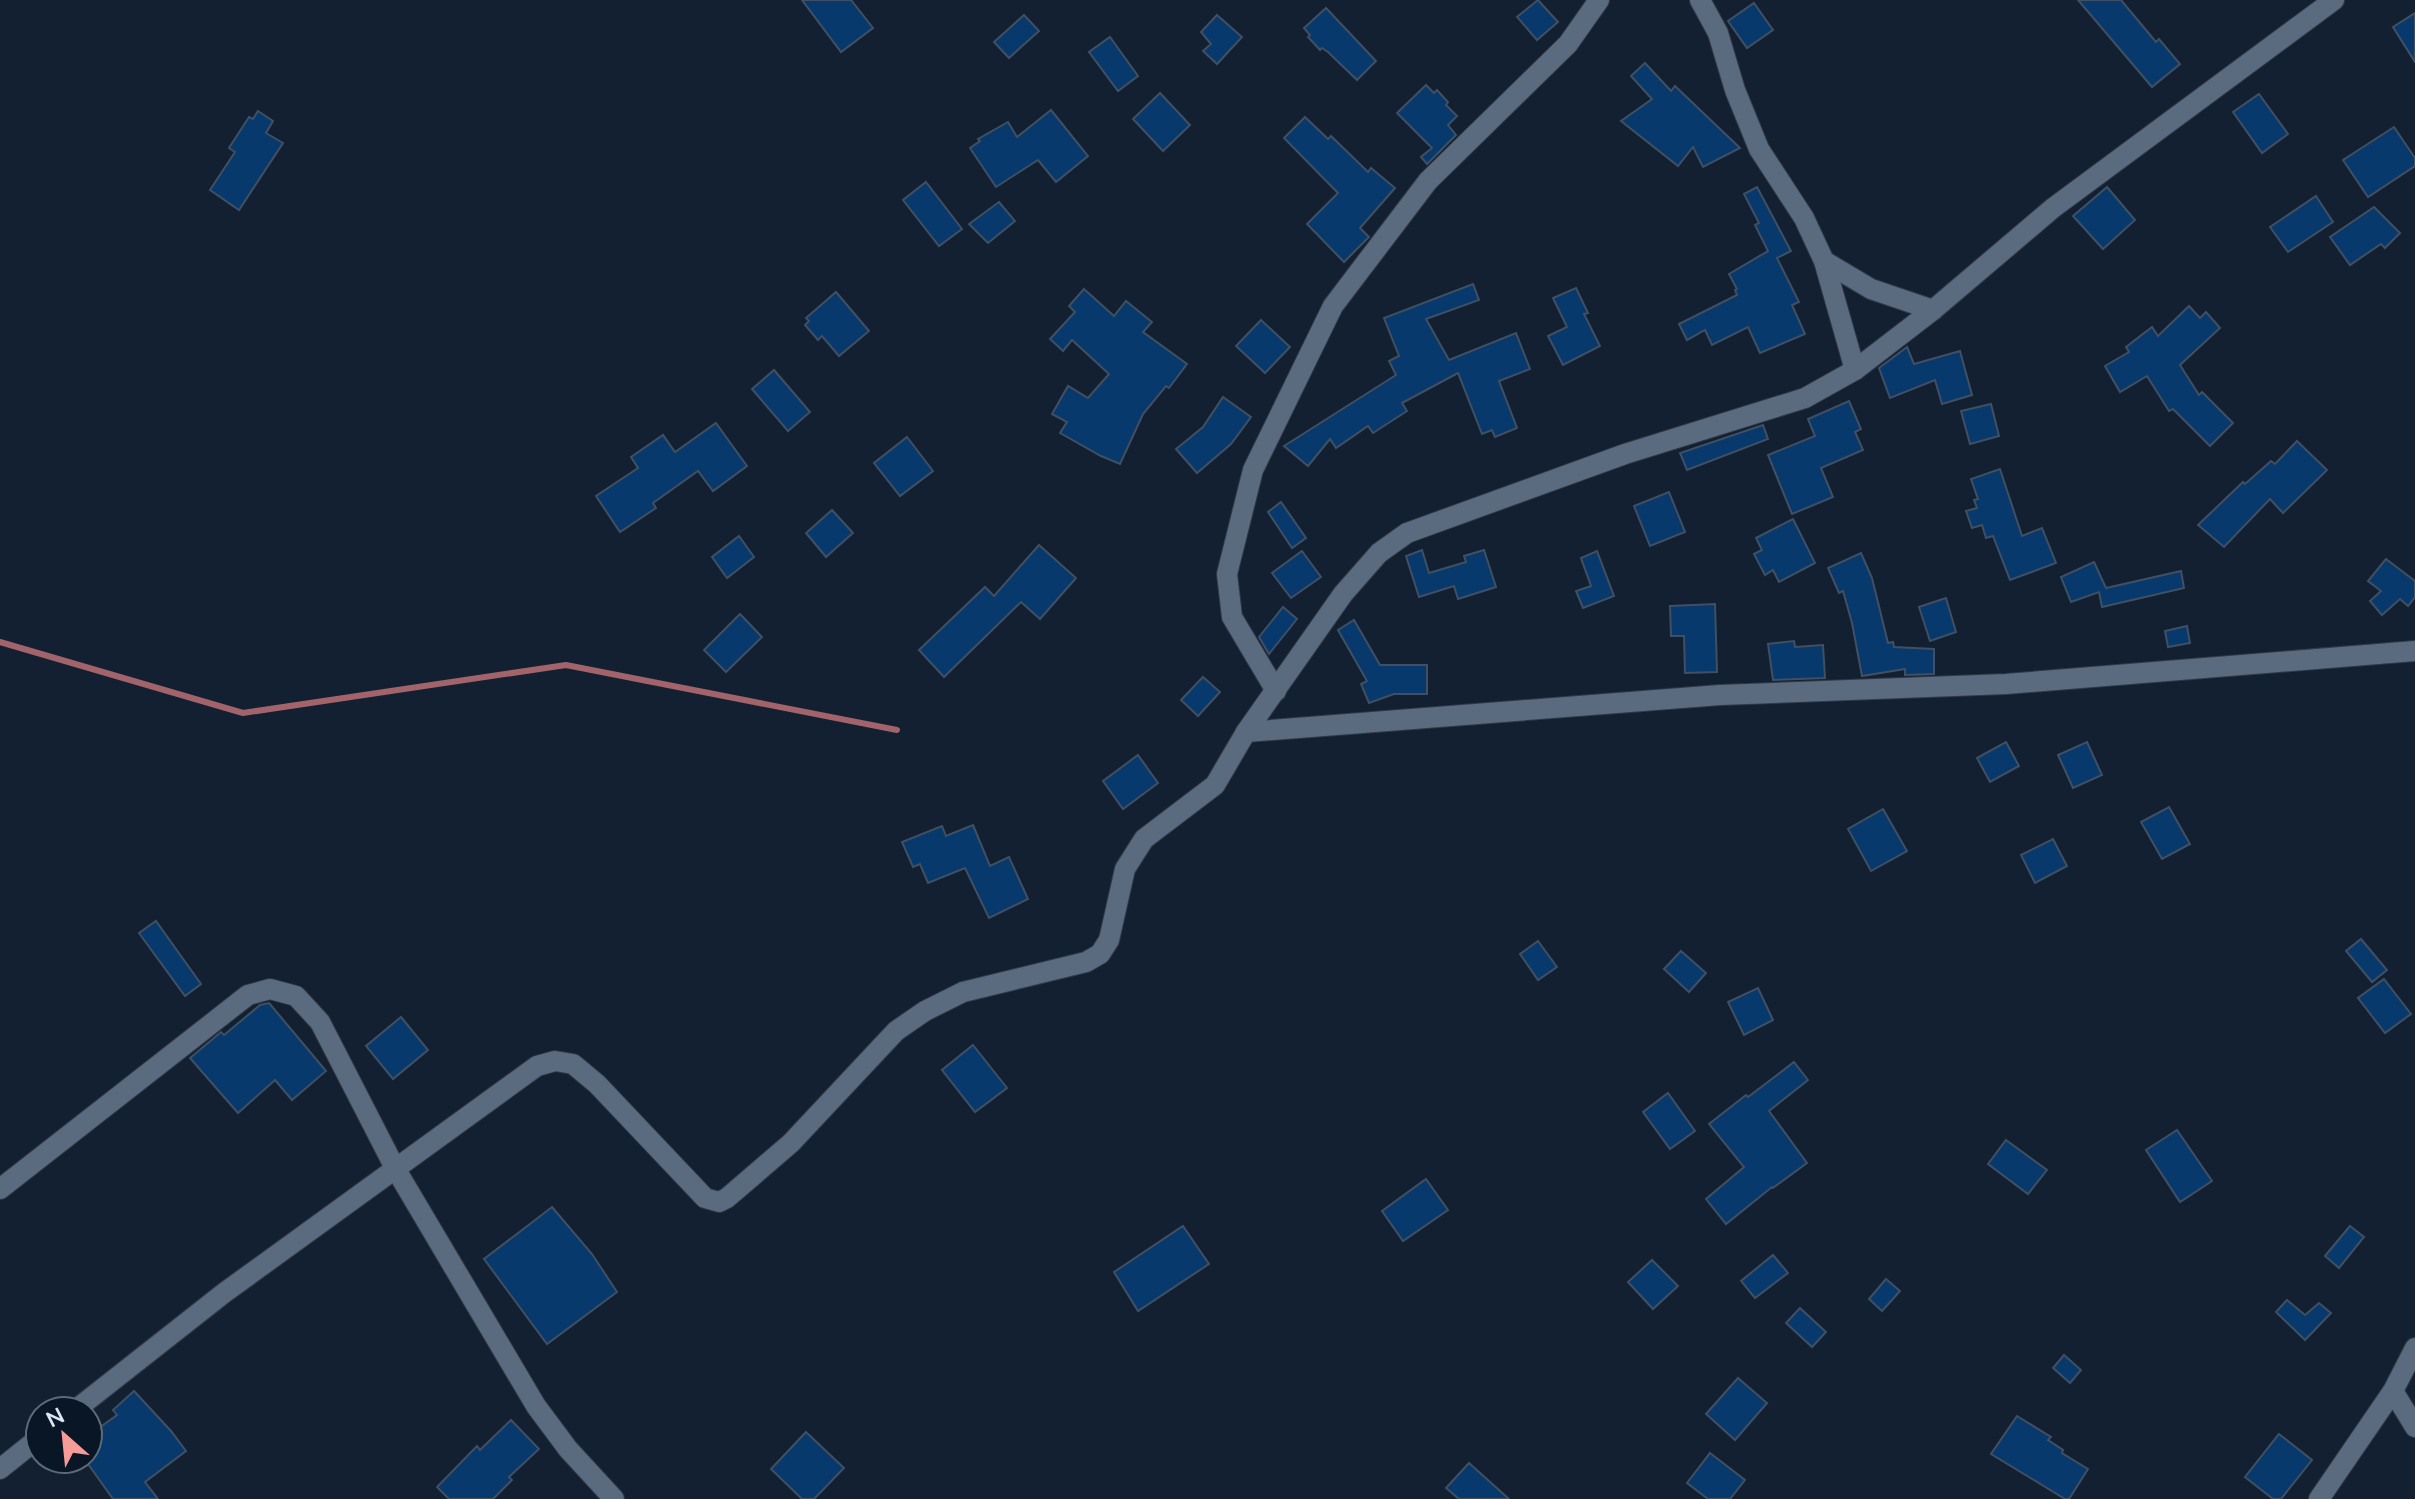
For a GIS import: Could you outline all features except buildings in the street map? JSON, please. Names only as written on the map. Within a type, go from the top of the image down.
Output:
[{"type":"street","points":[[1276,691],[1232,617],[1227,574],[1253,470],[1333,306],[1428,181],[1568,44],[1599,0]]},
{"type":"street","points":[[1700,0],[1718,33],[1735,90],[1759,149],[1804,218],[1824,261],[1855,370]]},
{"type":"street","points":[[94,1395],[224,1293],[537,1066],[555,1061],[573,1064],[597,1084],[705,1198],[719,1202],[791,1143],[896,1031],[925,1011],[963,992],[1086,962],[1100,954],[1109,940],[1125,869],[1144,839],[1215,785],[1246,732],[1359,574],[1379,553],[1407,533],[1625,454],[1805,398],[1855,370],[1933,310],[2053,208],[2334,0]]},
{"type":"street","points":[[1824,261],[1871,289],[1933,310]]},
{"type":"street","points":[[1246,732],[1720,695],[2006,684],[2415,651]]},
{"type":"street","points":[[0,1189],[248,995],[270,989],[296,996],[320,1022],[395,1168],[536,1406],[568,1449],[614,1499]]},
{"type":"street","points":[[2319,1499],[2393,1391],[2415,1348]]},
{"type":"street","points":[[2393,1391],[2415,1427]]},
{"type":"street","points":[[0,1469],[24,1450]]},
{"type":"waterway","points":[[0,642],[243,713],[566,665],[897,730]]}]
